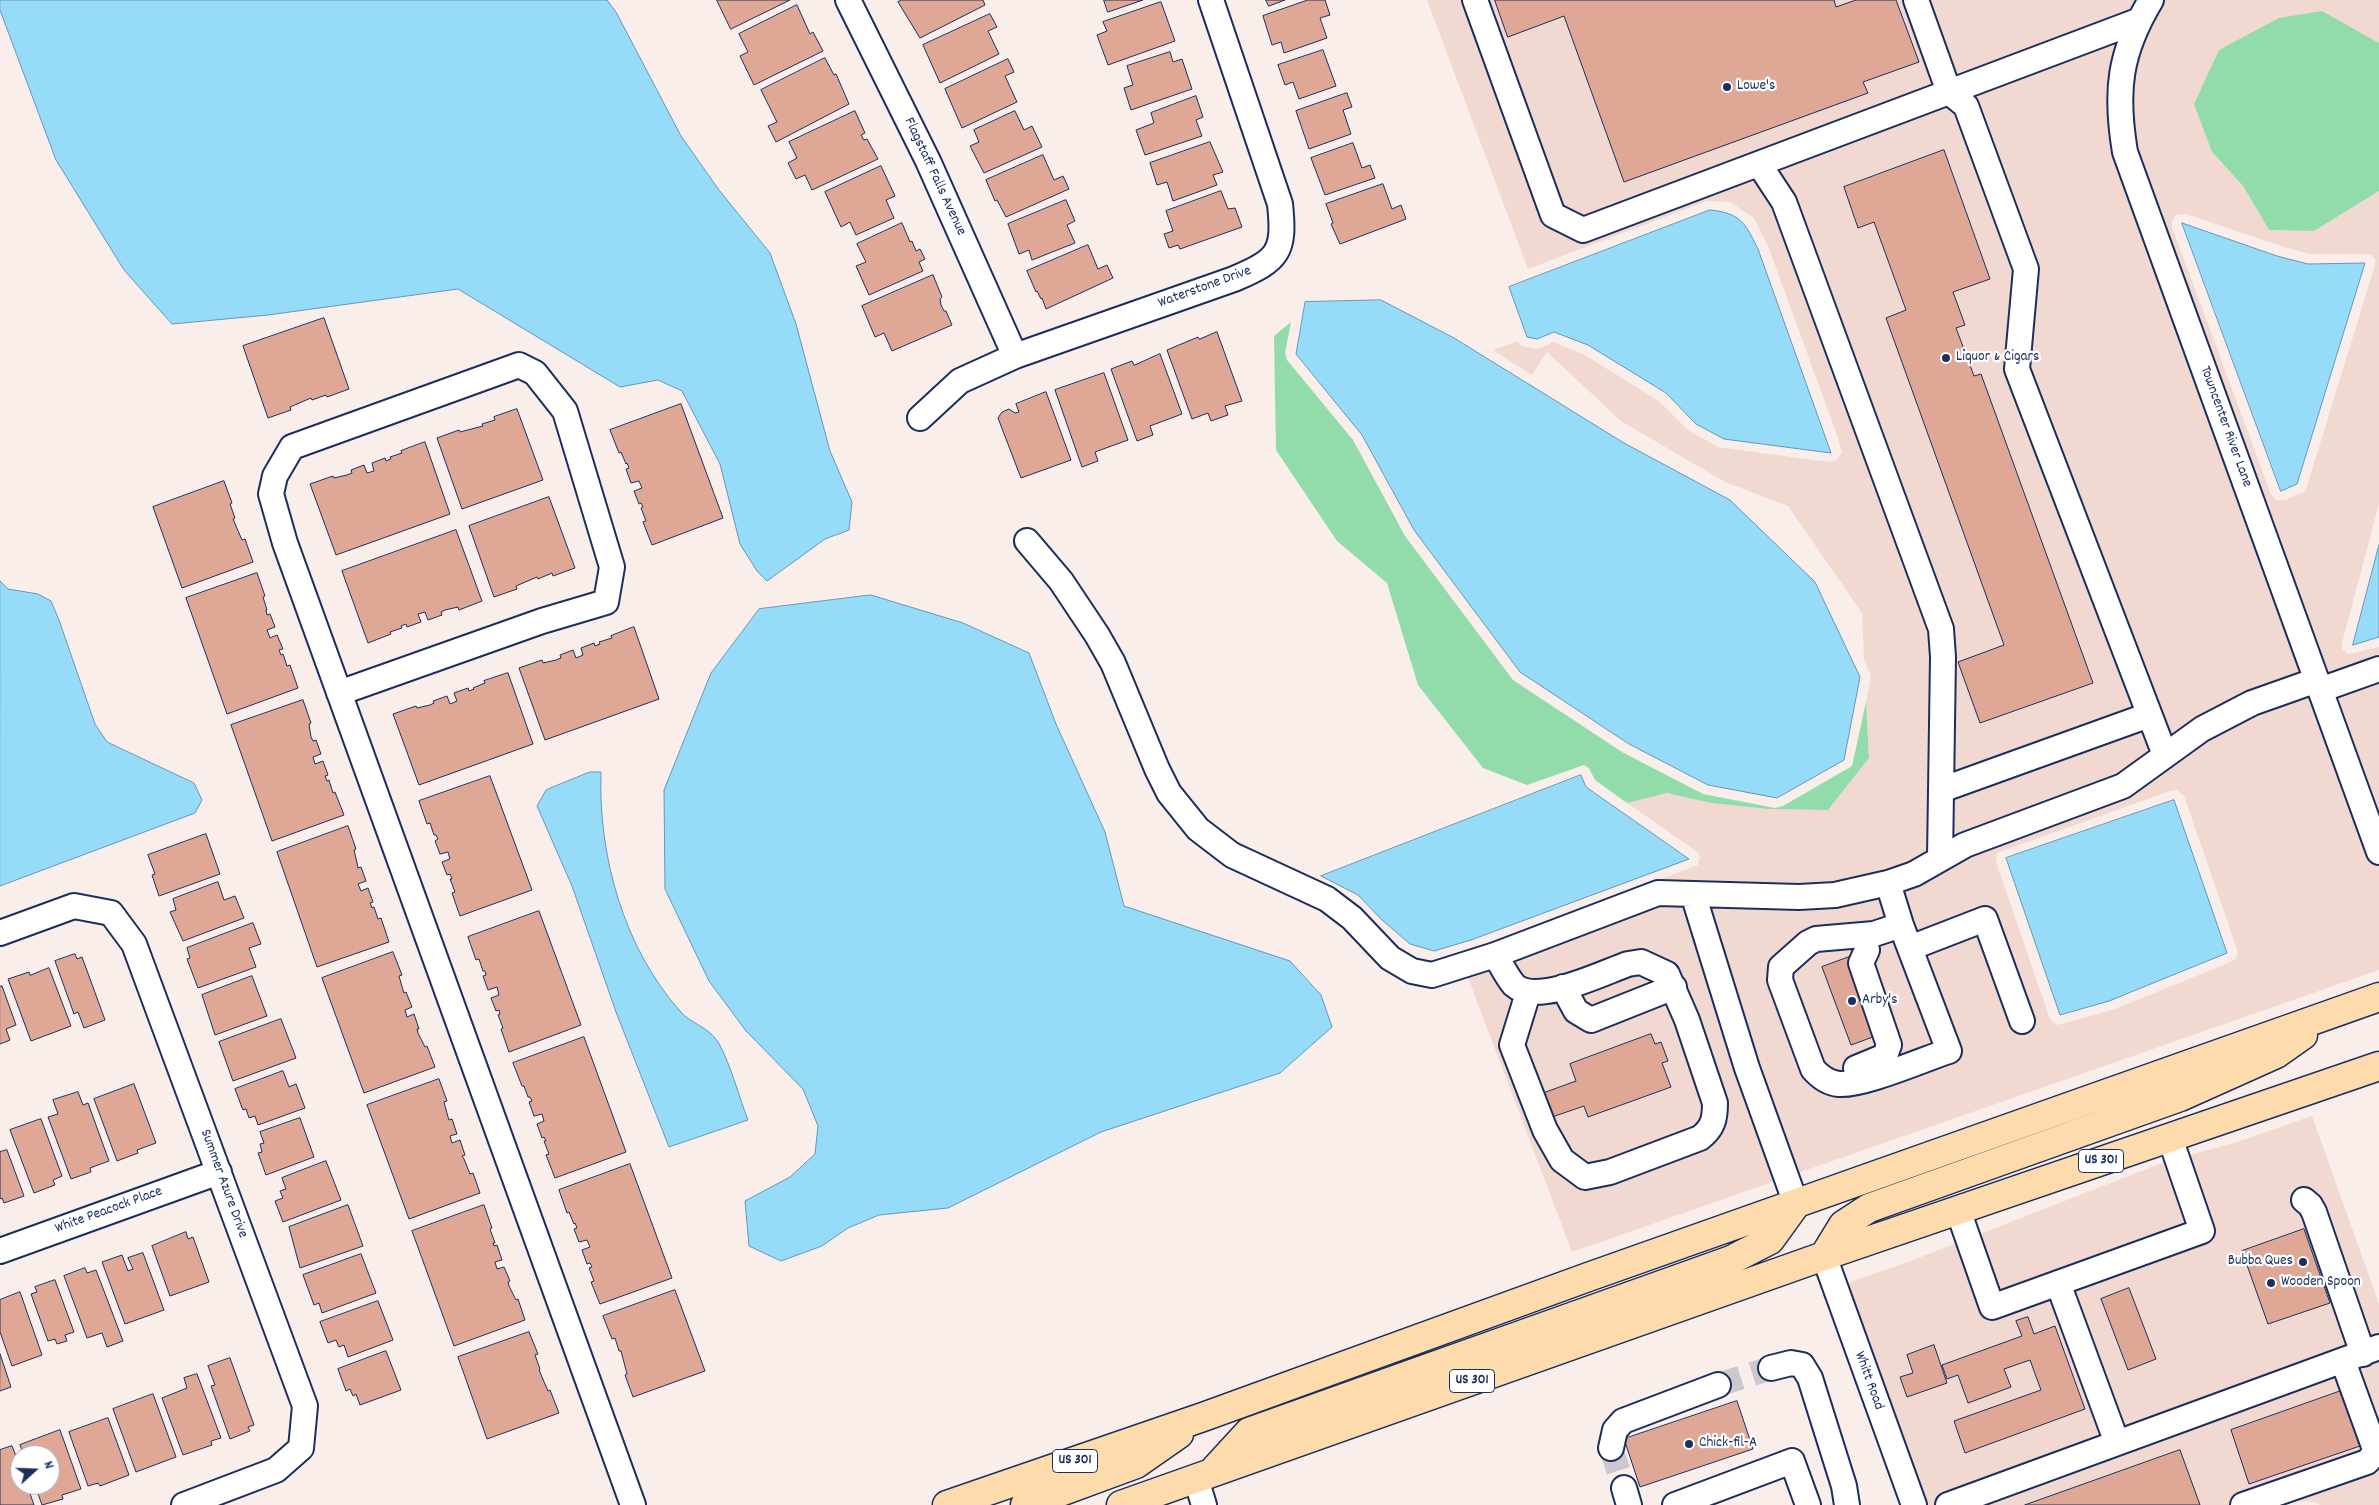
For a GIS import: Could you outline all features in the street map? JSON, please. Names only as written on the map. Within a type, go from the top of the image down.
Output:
[{"type":"main road","name":"US 301","points":[[947,1505],[1203,1417],[2379,997]]},
{"type":"main road","points":[[1824,1256],[1843,1225],[1869,1208],[2180,1097],[2276,1054],[2326,1016]]},
{"type":"main road","name":"US 301","points":[[1120,1505],[1824,1256],[2379,1066]]},
{"type":"main road","points":[[1203,1476],[1249,1432],[1731,1260],[1770,1240],[1796,1204]]},
{"type":"main road","points":[[1025,1505],[1136,1464],[1203,1417]]},
{"type":"street","name":"Flagstaff Falls Avenue","points":[[848,0],[928,161],[1015,356]]},
{"type":"street","name":"Waterstone Drive","points":[[920,418],[960,381],[1015,356],[1234,279],[1258,269],[1275,254],[1283,232],[1280,204],[1210,0]]},
{"type":"street","points":[[1475,0],[1553,215],[1583,230],[1948,92],[2146,10]]},
{"type":"street","points":[[1916,0],[1948,92],[1966,106],[2026,269],[2017,369],[2165,755]]},
{"type":"street","name":"Towncenter River Lane","points":[[2146,10],[2133,35],[2122,68],[2119,109],[2125,152],[2379,852]]},
{"type":"street","points":[[1759,164],[1784,202],[1941,629],[1944,657],[1940,859]]},
{"type":"street","points":[[339,693],[542,621],[606,602],[612,567],[564,412],[535,373],[519,365],[292,447],[274,476],[271,494],[285,543],[339,693],[633,1505]]},
{"type":"street","points":[[1027,540],[1061,581],[1113,662],[1157,769],[1169,793],[1198,829],[1232,856],[1327,899],[1352,918],[1390,958],[1412,971],[1432,975],[1495,955],[1658,893],[1799,897],[1835,894],[1888,883],[1914,874],[1965,845],[2123,786],[2144,773],[2202,728],[2252,703],[2379,669]]},
{"type":"street","points":[[1941,790],[2149,715]]},
{"type":"street","points":[[1864,943],[1816,939],[1799,949],[1781,967],[1780,980],[1813,1069],[1822,1079],[1840,1084],[1862,1080],[1899,1058],[1924,1059],[1949,1051],[1901,924],[1888,883]]},
{"type":"street","points":[[1693,894],[1747,1068],[1796,1204]]},
{"type":"street","name":"Summer Azure Drive","points":[[0,933],[74,906],[111,913],[134,944],[305,1406],[301,1448],[276,1470],[184,1505]]},
{"type":"street","points":[[1910,948],[1985,919],[2022,1021]]},
{"type":"street","points":[[1803,1043],[1814,1047],[1823,1068],[1843,1073],[1886,1056],[1888,1045],[1861,963],[1864,943],[1874,934],[1901,924]]},
{"type":"street","points":[[1864,943],[1899,1058]]},
{"type":"street","points":[[1495,955],[1515,985],[1528,993],[1550,992],[1628,964],[1641,962],[1667,974],[1674,987],[1715,1103],[1715,1116],[1710,1131],[1700,1138],[1610,1172],[1584,1177],[1562,1160],[1545,1130],[1512,1045],[1528,993]]},
{"type":"street","points":[[1562,987],[1576,1012],[1591,1020],[1674,987]]},
{"type":"street","points":[[1958,1210],[1992,1307],[2202,1230],[2170,1138]]},
{"type":"street","name":"White Peacock Place","points":[[0,1251],[219,1172]]},
{"type":"street","points":[[2243,1505],[2367,1462],[2376,1452],[2362,1354],[2314,1212],[2304,1200]]},
{"type":"street","name":"Whitt Road","points":[[1824,1256],[1914,1505]]},
{"type":"street","points":[[2058,1283],[2117,1443]]},
{"type":"street","points":[[1963,1503],[2117,1443],[2362,1354]]},
{"type":"street","points":[[1771,1368],[1791,1362],[1802,1365],[1810,1378],[1844,1486],[1847,1505]]},
{"type":"street","points":[[1611,1448],[1615,1430],[1623,1421],[1718,1386]]},
{"type":"street","points":[[1675,1505],[1792,1462],[1808,1505]]},
{"type":"street","points":[[1203,1476],[1204,1505]]},
{"type":"shaded area","points":[[1427,0],[2379,0],[2379,43],[2322,11],[2212,152],[2243,186],[2269,230],[2314,231],[2379,191],[2379,504],[2342,649],[2349,654],[2379,647],[2379,970],[1572,1252],[1459,954],[1698,865],[1700,856],[1696,851],[1627,803],[1630,801],[1667,793],[1711,803],[1768,809],[1828,810],[1869,758],[1866,702],[1871,676],[1864,660],[1862,613],[1788,506],[1725,482],[1621,421],[1547,352],[1532,375],[1493,350],[1517,341],[1521,346],[1538,349],[1553,342],[1583,354],[1659,401],[1688,430],[1718,447],[1829,462],[1837,460],[1842,452],[1837,435],[1768,246],[1754,218],[1730,202],[1707,201],[1528,269]],"holes":[[[2186,214],[2310,254],[2365,254],[2371,255],[2375,259],[2375,265],[2307,486],[2304,492],[2285,500],[2275,500],[2271,494],[2172,227],[2172,221],[2176,215]],[[2177,790],[2184,796],[2238,952],[2236,958],[2231,962],[2112,1010],[2057,1025],[2050,1019],[1996,862],[1997,853]]]},
{"type":"shaded area","points":[[2312,1116],[2379,1304],[2379,1505],[2320,1505],[2316,1502],[2294,1501],[2274,1505],[1928,1505],[1847,1283],[1908,1262],[2167,1161],[2234,1143]]},
{"type":"green space","points":[[2322,11],[2379,43],[2379,191],[2314,231],[2269,230],[2243,186],[2212,152],[2194,104],[2219,50],[2279,18]]},
{"type":"green space","points":[[1291,322],[1285,353],[1287,360],[1353,440],[1405,536],[1513,680],[1622,752],[1703,794],[1775,808],[1783,806],[1852,766],[1866,702],[1869,758],[1828,810],[1768,809],[1711,803],[1667,793],[1627,803],[1595,780],[1589,768],[1584,765],[1527,785],[1483,768],[1418,685],[1387,583],[1337,541],[1276,450],[1274,336]]},
{"type":"water","points":[[0,0],[607,0],[616,12],[681,136],[719,190],[770,253],[796,324],[830,451],[852,502],[849,530],[825,539],[767,581],[757,571],[740,544],[720,464],[682,391],[658,380],[620,387],[458,289],[268,315],[172,324],[124,270],[56,160],[0,10]]},
{"type":"water","points":[[1710,210],[1729,214],[1741,221],[1758,249],[1831,453],[1724,439],[1696,424],[1666,393],[1588,345],[1554,332],[1537,339],[1527,337],[1509,287]]},
{"type":"water","points":[[2182,223],[2277,256],[2308,264],[2365,263],[2297,484],[2281,491]]},
{"type":"water","points":[[1381,300],[1454,338],[1624,443],[1730,500],[1815,582],[1860,677],[1844,760],[1777,798],[1708,785],[1629,744],[1520,672],[1414,530],[1362,435],[1296,354],[1305,302]]},
{"type":"water","points":[[2379,545],[2379,637],[2353,645]]},
{"type":"water","points":[[0,581],[8,589],[38,594],[51,601],[95,724],[107,742],[194,783],[202,800],[195,813],[0,886]]},
{"type":"water","points":[[871,595],[963,623],[1029,653],[1056,724],[1105,832],[1124,906],[1290,961],[1321,995],[1332,1027],[1280,1073],[1101,1132],[948,1208],[879,1215],[848,1228],[822,1246],[781,1261],[749,1246],[745,1201],[790,1177],[815,1154],[818,1126],[803,1089],[746,1031],[709,981],[665,889],[664,790],[711,673],[759,609]]},
{"type":"water","points":[[590,772],[601,772],[604,836],[618,899],[630,930],[660,986],[684,1015],[710,1033],[718,1042],[730,1069],[748,1120],[669,1147],[616,1012],[572,886],[537,806],[546,790]]},
{"type":"water","points":[[1581,775],[1586,787],[1689,859],[1471,940],[1434,951],[1410,944],[1382,920],[1358,895],[1321,876]]},
{"type":"water","points":[[2174,800],[2227,953],[2109,1001],[2060,1015],[2006,858]]},
{"type":"building","points":[[717,0],[790,0],[731,29]]},
{"type":"building","points":[[902,0],[983,0],[985,5],[920,38],[898,2]]},
{"type":"building","points":[[1104,0],[1143,0],[1108,12]]},
{"type":"building","points":[[1266,0],[1285,0],[1269,6]]},
{"type":"building","points":[[1308,0],[1325,0],[1330,15],[1320,18],[1327,38],[1284,53],[1281,42],[1272,45],[1263,16]]},
{"type":"building","name":"Lowe's","points":[[1495,0],[1834,0],[1836,7],[1856,0],[1896,0],[1919,62],[1863,82],[1868,93],[1624,182],[1564,16],[1508,37]]},
{"type":"building","points":[[1161,2],[1175,41],[1108,65],[1097,35],[1107,31],[1103,22]]},
{"type":"building","points":[[797,5],[810,34],[813,32],[823,51],[754,85],[740,56],[748,52],[739,34]]},
{"type":"building","points":[[990,14],[997,27],[988,31],[999,54],[940,83],[923,45]]},
{"type":"building","points":[[1323,50],[1336,86],[1299,99],[1293,82],[1285,85],[1278,65]]},
{"type":"building","points":[[1170,52],[1173,62],[1182,59],[1192,89],[1131,110],[1124,88],[1133,85],[1127,66]]},
{"type":"building","points":[[825,58],[834,75],[836,74],[849,104],[776,142],[768,126],[777,122],[761,90]]},
{"type":"building","points":[[1008,59],[1014,72],[1005,76],[1017,102],[962,128],[945,89]]},
{"type":"building","points":[[1347,93],[1352,107],[1343,110],[1351,134],[1309,149],[1296,111]]},
{"type":"building","points":[[1196,96],[1203,117],[1196,120],[1202,136],[1145,155],[1136,130],[1154,123],[1151,113]]},
{"type":"building","points":[[855,111],[865,133],[861,135],[864,140],[867,139],[878,159],[812,190],[805,175],[796,179],[788,163],[797,158],[789,142]]},
{"type":"building","points":[[1015,111],[1024,130],[1032,126],[1042,147],[984,173],[970,146],[979,142],[974,130]]},
{"type":"building","points":[[1210,142],[1223,172],[1213,175],[1217,185],[1173,201],[1167,182],[1157,185],[1150,163]]},
{"type":"building","points":[[1353,143],[1362,168],[1370,165],[1375,178],[1325,195],[1311,158]]},
{"type":"building","points":[[1944,150],[1990,279],[1953,292],[1965,325],[1956,328],[1974,376],[1981,374],[2093,683],[1980,723],[1958,662],[2004,645],[1886,318],[1906,310],[1874,222],[1858,228],[1844,187]]},
{"type":"building","points":[[1043,155],[1054,180],[1063,176],[1069,189],[1006,217],[997,200],[995,201],[986,180]]},
{"type":"building","points":[[881,166],[895,196],[886,200],[894,218],[856,235],[850,222],[841,227],[825,192]]},
{"type":"building","points":[[1383,184],[1392,209],[1401,205],[1406,219],[1340,244],[1331,224],[1333,223],[1326,204]]},
{"type":"building","points":[[1221,191],[1228,209],[1235,208],[1242,227],[1180,249],[1178,245],[1169,248],[1164,234],[1173,231],[1166,211]]},
{"type":"building","points":[[1066,200],[1075,221],[1067,225],[1075,243],[1032,260],[1029,250],[1019,254],[1008,224]]},
{"type":"building","points":[[902,223],[910,242],[912,241],[916,251],[920,249],[925,259],[919,262],[923,271],[869,295],[856,266],[866,262],[857,244]]},
{"type":"building","points":[[1088,245],[1098,269],[1107,265],[1113,278],[1046,309],[1027,271]]},
{"type":"building","points":[[933,275],[942,297],[940,299],[941,305],[952,325],[892,351],[884,333],[875,337],[862,306]]},
{"type":"building","points":[[324,318],[349,389],[327,397],[326,395],[312,400],[311,398],[290,407],[291,410],[268,418],[243,346]]},
{"type":"building","points":[[1217,332],[1242,401],[1225,406],[1228,415],[1211,421],[1208,413],[1192,419],[1167,350],[1198,337],[1199,339]]},
{"type":"building","points":[[1160,354],[1182,414],[1150,426],[1153,435],[1137,441],[1111,369],[1132,361],[1134,365]]},
{"type":"building","points":[[1104,373],[1128,440],[1095,452],[1098,461],[1082,467],[1055,390]]},
{"type":"building","points":[[1046,392],[1071,460],[1021,478],[998,418],[1002,412],[1009,409],[1015,413],[1019,412],[1016,404]]},
{"type":"building","points":[[681,404],[723,518],[652,545],[643,522],[646,521],[641,508],[643,507],[641,503],[639,504],[634,491],[642,488],[639,481],[631,483],[626,469],[629,468],[621,452],[619,453],[610,430]]},
{"type":"building","points":[[517,409],[543,480],[462,509],[437,438],[459,430],[460,432],[483,426],[482,424],[495,420],[494,417]]},
{"type":"building","points":[[425,442],[450,514],[336,555],[310,484],[333,476],[334,478],[347,475],[352,473],[351,470],[364,465],[367,473],[374,471],[372,463],[385,458],[386,461],[391,459],[390,457],[402,453],[401,451]]},
{"type":"building","points":[[224,481],[232,503],[230,504],[235,518],[233,519],[242,540],[245,539],[253,562],[182,588],[153,507]]},
{"type":"building","points":[[549,497],[575,568],[553,576],[552,573],[538,579],[537,577],[516,586],[517,589],[494,597],[469,526]]},
{"type":"building","points":[[456,530],[482,601],[459,610],[458,607],[445,610],[441,612],[442,615],[428,620],[425,612],[418,614],[421,622],[407,627],[406,624],[401,626],[402,628],[390,632],[391,634],[368,643],[342,571]]},
{"type":"building","points":[[257,573],[265,596],[263,597],[267,615],[270,614],[275,627],[267,630],[270,638],[277,635],[283,649],[279,650],[281,655],[283,654],[287,666],[290,665],[298,688],[227,714],[186,598]]},
{"type":"building","points":[[634,627],[659,699],[545,740],[519,668],[542,660],[543,663],[556,660],[561,658],[560,655],[573,650],[576,658],[583,655],[581,648],[594,643],[595,646],[600,644],[599,642],[612,638],[611,636]]},
{"type":"building","points":[[508,673],[533,744],[419,785],[393,714],[416,706],[417,708],[430,705],[434,703],[433,701],[447,696],[450,704],[457,701],[454,693],[468,688],[469,691],[485,683],[484,681]]},
{"type":"building","points":[[303,700],[311,723],[309,724],[311,737],[313,741],[316,740],[321,754],[313,757],[315,764],[323,761],[328,775],[325,776],[327,781],[329,780],[333,793],[335,792],[344,815],[272,841],[231,725]]},
{"type":"building","points":[[490,776],[532,890],[460,916],[452,893],[455,892],[450,879],[452,879],[450,874],[447,875],[442,862],[450,859],[448,852],[440,854],[435,841],[438,839],[434,835],[430,823],[427,824],[419,801]]},
{"type":"building","points":[[348,826],[356,849],[354,850],[358,868],[361,867],[366,881],[358,884],[361,891],[368,888],[373,902],[370,903],[372,908],[374,907],[378,919],[381,918],[389,942],[317,967],[277,852]]},
{"type":"building","points":[[206,834],[220,874],[159,896],[152,875],[155,874],[148,855]]},
{"type":"building","points":[[218,882],[224,900],[235,896],[244,918],[183,941],[170,912],[176,910],[173,899]]},
{"type":"building","points":[[539,911],[581,1025],[509,1052],[501,1029],[503,1028],[498,1015],[500,1014],[499,1010],[496,1011],[491,998],[499,995],[497,987],[488,990],[483,976],[486,975],[485,971],[483,971],[479,959],[476,960],[468,937]]},
{"type":"building","points":[[253,923],[261,944],[249,948],[256,967],[198,988],[187,959],[190,958],[187,948]]},
{"type":"building","points":[[393,952],[402,975],[399,976],[404,993],[406,992],[412,1007],[405,1010],[407,1017],[414,1014],[419,1029],[417,1029],[418,1033],[425,1047],[427,1046],[435,1067],[364,1093],[322,978]]},
{"type":"building","points":[[75,954],[77,959],[82,957],[105,1020],[84,1028],[78,1012],[74,1014],[55,961]]},
{"type":"building","name":"Arby's","points":[[1852,956],[1881,1034],[1851,1045],[1822,967]]},
{"type":"building","points":[[49,968],[71,1026],[31,1041],[8,979],[29,972],[30,975]]},
{"type":"building","points":[[252,976],[267,1016],[215,1035],[202,995]]},
{"type":"building","points":[[0,986],[2,986],[16,1025],[6,1029],[10,1040],[0,1044]]},
{"type":"building","points":[[281,1019],[296,1058],[233,1081],[219,1042]]},
{"type":"building","points":[[1651,1034],[1655,1044],[1661,1042],[1668,1061],[1662,1063],[1671,1087],[1588,1117],[1584,1106],[1552,1117],[1543,1093],[1576,1081],[1570,1064]]},
{"type":"building","points":[[584,1037],[626,1152],[555,1178],[546,1155],[549,1154],[544,1141],[546,1141],[544,1137],[542,1138],[537,1124],[544,1121],[542,1114],[534,1116],[529,1102],[532,1101],[528,1097],[524,1086],[522,1086],[513,1063]]},
{"type":"building","points":[[283,1071],[289,1087],[296,1084],[305,1108],[258,1125],[255,1116],[249,1118],[246,1109],[243,1110],[235,1089]]},
{"type":"building","points":[[439,1079],[447,1101],[444,1102],[448,1117],[449,1120],[452,1119],[457,1134],[450,1136],[452,1143],[460,1140],[465,1155],[462,1156],[470,1174],[473,1173],[480,1193],[409,1219],[367,1105]]},
{"type":"building","points":[[134,1084],[156,1143],[137,1150],[138,1153],[117,1161],[94,1099]]},
{"type":"building","points":[[78,1092],[83,1105],[88,1103],[109,1161],[90,1168],[91,1172],[71,1179],[48,1117],[58,1114],[53,1100]]},
{"type":"building","points":[[300,1118],[314,1157],[266,1175],[258,1153],[262,1152],[260,1144],[264,1143],[260,1132]]},
{"type":"building","points":[[41,1119],[62,1176],[53,1180],[55,1185],[34,1193],[10,1130]]},
{"type":"building","points":[[7,1150],[24,1196],[4,1203],[2,1198],[0,1199],[0,1152]]},
{"type":"building","points":[[326,1161],[341,1200],[283,1222],[275,1201],[283,1198],[280,1191],[286,1189],[282,1178]]},
{"type":"building","points":[[630,1164],[672,1278],[600,1304],[591,1282],[594,1281],[589,1268],[592,1267],[590,1263],[587,1264],[582,1250],[590,1247],[587,1240],[579,1242],[574,1229],[577,1228],[569,1212],[567,1213],[559,1190]]},
{"type":"building","points":[[348,1205],[363,1246],[300,1268],[289,1227]]},
{"type":"building","points":[[484,1205],[492,1228],[490,1229],[495,1243],[493,1243],[494,1246],[497,1245],[502,1260],[495,1262],[497,1269],[504,1267],[510,1281],[508,1282],[509,1286],[516,1300],[518,1299],[525,1320],[454,1346],[412,1231]]},
{"type":"building","points":[[2304,1229],[2330,1303],[2268,1324],[2242,1251]]},
{"type":"building","points":[[186,1232],[188,1239],[193,1237],[209,1282],[170,1296],[152,1246]]},
{"type":"building","points":[[143,1253],[164,1310],[125,1324],[102,1262],[122,1255],[128,1271],[133,1269],[128,1258]]},
{"type":"building","points":[[361,1254],[376,1293],[322,1313],[319,1303],[314,1305],[303,1275]]},
{"type":"building","points":[[85,1268],[87,1273],[96,1270],[123,1341],[107,1347],[102,1333],[87,1338],[64,1276]]},
{"type":"building","points":[[55,1280],[74,1332],[65,1335],[67,1341],[57,1344],[55,1339],[48,1341],[31,1294],[37,1292],[35,1287]]},
{"type":"building","points":[[2129,1288],[2156,1359],[2128,1370],[2101,1299]]},
{"type":"building","points":[[675,1290],[705,1371],[633,1397],[625,1375],[627,1374],[621,1351],[619,1351],[615,1338],[612,1339],[603,1316]]},
{"type":"building","points":[[20,1292],[42,1355],[12,1366],[0,1332],[0,1300]]},
{"type":"building","points":[[378,1301],[393,1340],[348,1357],[344,1345],[339,1347],[336,1340],[328,1343],[320,1322]]},
{"type":"building","points":[[2028,1317],[2034,1334],[2055,1326],[2085,1409],[1965,1453],[1954,1421],[2041,1390],[2030,1360],[2004,1369],[2011,1387],[1968,1403],[1958,1375],[1947,1379],[1942,1365],[2022,1336],[2016,1321]]},
{"type":"building","points":[[529,1332],[538,1354],[535,1355],[539,1370],[548,1391],[550,1390],[559,1413],[487,1439],[458,1357]]},
{"type":"building","points":[[1934,1345],[1947,1383],[1907,1397],[1900,1377],[1913,1373],[1907,1355]]},
{"type":"building","points":[[386,1351],[401,1390],[360,1405],[356,1394],[353,1396],[350,1389],[346,1391],[338,1369]]},
{"type":"building","points":[[0,1354],[11,1387],[0,1391]]},
{"type":"building","points":[[230,1358],[254,1425],[248,1427],[250,1431],[230,1439],[211,1386],[215,1385],[208,1366]]},
{"type":"building","points":[[197,1374],[221,1438],[211,1441],[212,1445],[183,1455],[162,1398],[187,1388],[184,1378]]},
{"type":"building","points":[[2341,1391],[2360,1446],[2249,1484],[2231,1430]]},
{"type":"building","points":[[153,1394],[176,1457],[136,1472],[113,1409]]},
{"type":"building","name":"Chick-fil-A","points":[[1737,1401],[1753,1449],[1640,1487],[1624,1439]]},
{"type":"building","points":[[108,1418],[129,1475],[100,1486],[98,1483],[88,1486],[69,1432]]},
{"type":"building","points":[[60,1430],[81,1489],[62,1495],[63,1499],[42,1505],[38,1495],[60,1495],[60,1445],[20,1445]]},
{"type":"building","points":[[10,1447],[10,1495],[30,1495],[34,1505],[0,1505],[0,1450]]},
{"type":"building","points":[[2180,1450],[2200,1505],[2025,1505]]},
{"type":"tunnel","points":[[1718,1385],[1771,1368]]},
{"type":"tunnel","points":[[1611,1448],[1624,1488]]},
{"type":"place","name":"Lowe's","points":[[1727,87]]},
{"type":"place","name":"Liquor & Cigars","points":[[1946,358]]},
{"type":"place","name":"Arby's","points":[[1852,1001]]},
{"type":"place","name":"Bubba Ques","points":[[2303,1262]]},
{"type":"place","name":"Wooden Spoon","points":[[2271,1283]]},
{"type":"place","name":"Chick-fil-A","points":[[1689,1444]]}]
